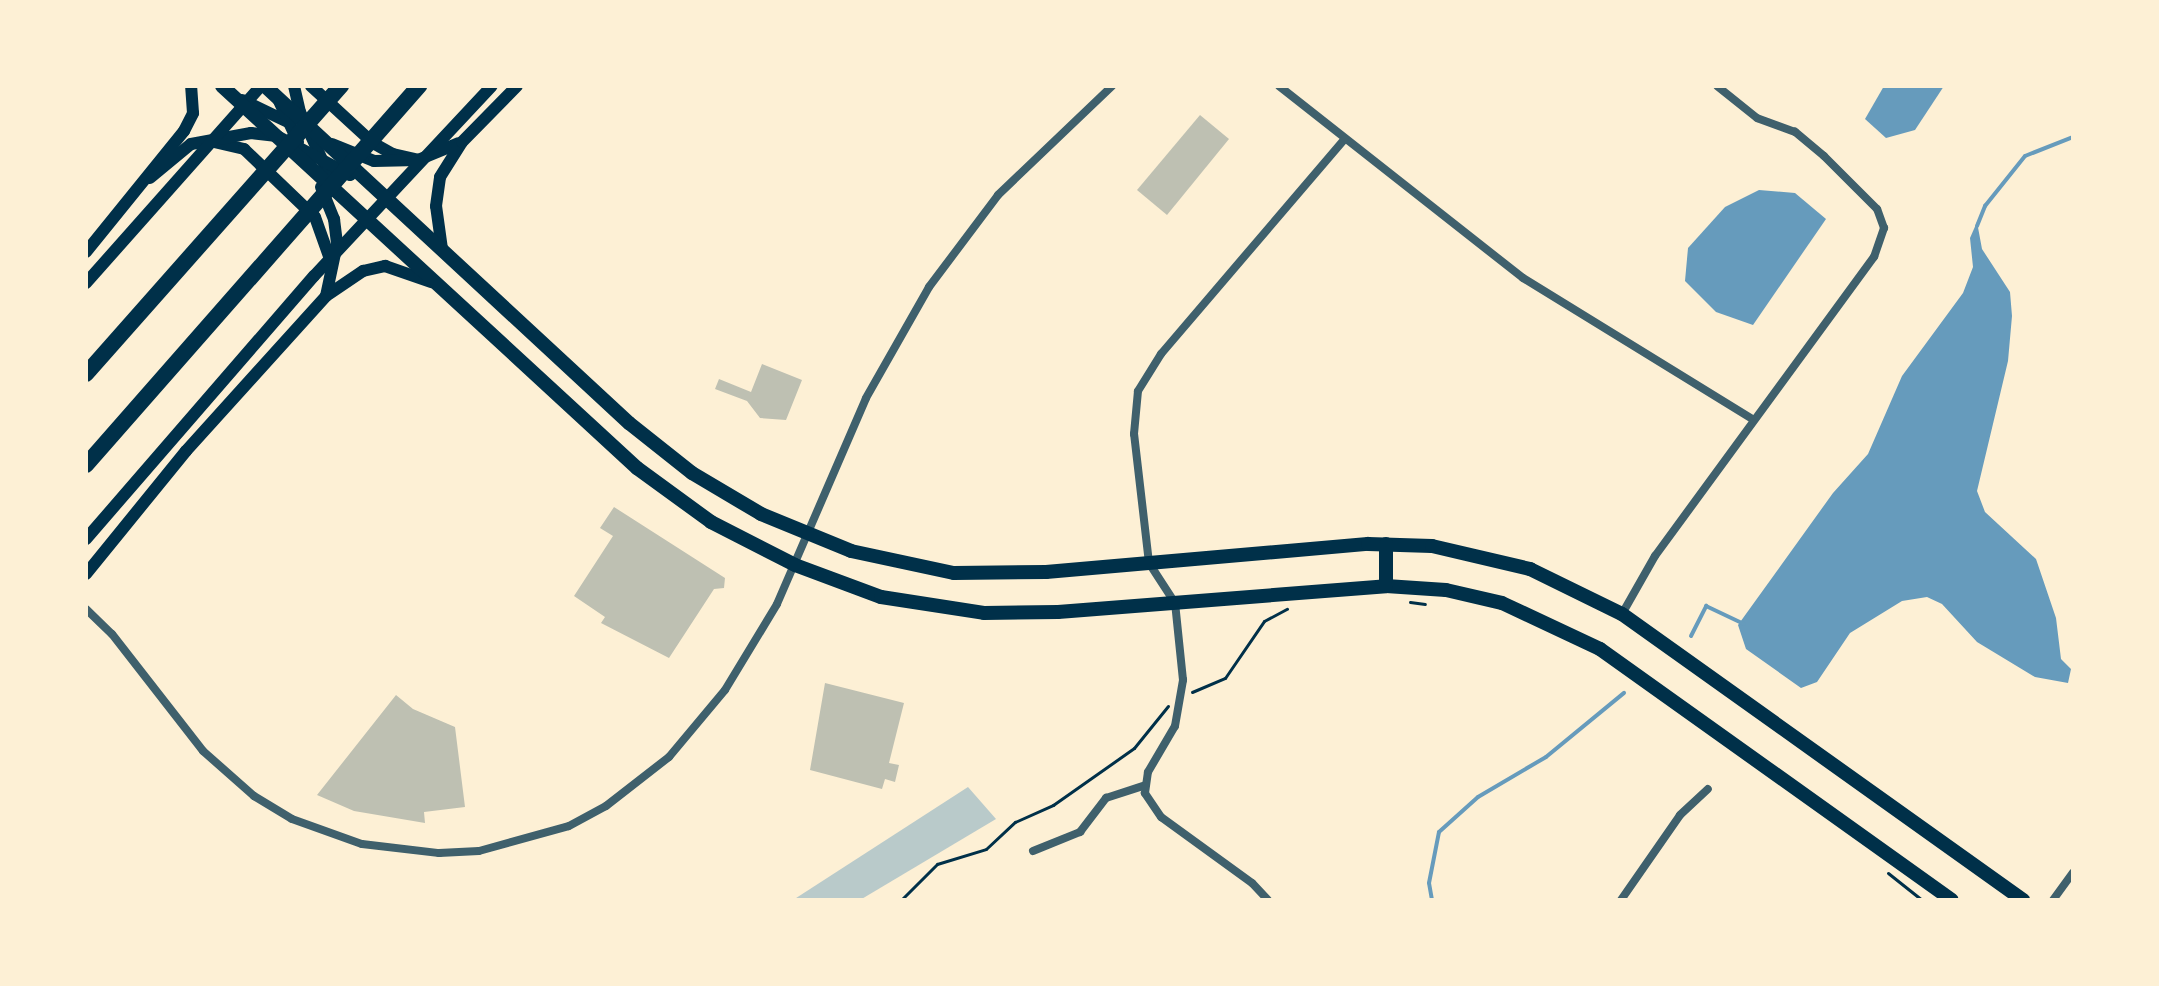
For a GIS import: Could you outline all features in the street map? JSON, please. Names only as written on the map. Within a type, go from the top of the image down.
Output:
[{"type":"highway","points":[[86,374],[341,86]]},
{"type":"highway","points":[[86,465],[419,86]]},
{"type":"main road","points":[[86,252],[150,178],[190,120],[191,86]]},
{"type":"main road","points":[[222,86],[277,136],[317,164],[393,204]]},
{"type":"main road","points":[[86,283],[263,86],[301,125],[334,219],[332,269],[326,296]]},
{"type":"main road","points":[[294,86],[301,125],[301,148]]},
{"type":"main road","points":[[311,86],[373,143],[418,160]]},
{"type":"main road","points":[[86,539],[303,287],[492,86]]},
{"type":"main road","points":[[324,141],[374,161],[418,160],[440,155],[462,142],[517,86]]},
{"type":"main road","points":[[235,97],[301,125],[324,141],[682,466],[748,508],[807,535],[883,561],[954,573],[1046,572],[1386,544],[1456,550],[1520,566],[1568,584],[1622,614],[2023,900]]},
{"type":"main road","points":[[150,178],[197,143],[240,134],[277,136],[301,148],[339,195],[372,226],[681,502],[795,565],[881,597],[971,612],[1042,613],[1386,586],[1473,596],[1519,609],[1578,636],[1952,900]]},
{"type":"main road","points":[[442,249],[437,187],[462,142]]},
{"type":"main road","points":[[197,143],[244,149],[315,217],[332,269]]},
{"type":"main road","points":[[86,574],[186,451],[326,296],[363,271],[385,266],[437,286]]},
{"type":"main road","points":[[1386,544],[1386,586]]},
{"type":"street","points":[[86,609],[112,634],[203,751],[254,796],[292,819],[362,844],[399,851],[479,851],[569,826],[617,798],[669,757],[705,716],[758,641],[795,565],[871,387],[929,287],[998,195],[1112,86]]},
{"type":"street","points":[[1279,86],[1523,278],[1752,419]]},
{"type":"street","points":[[1622,614],[1655,556],[1752,419],[1874,257],[1884,228],[1877,209],[1824,156],[1795,132],[1757,118],[1717,86]]},
{"type":"street","points":[[1268,900],[1161,817],[1147,799],[1144,786],[1181,705],[1175,603],[1149,563],[1134,434],[1138,391],[1161,354],[1344,140]]},
{"type":"street","points":[[1033,851],[1080,832],[1106,798],[1144,786]]},
{"type":"street","points":[[1621,899],[1680,815],[1708,789]]},
{"type":"street","points":[[2053,900],[2073,872]]},
{"type":"path","points":[[1402,599],[1431,603]]},
{"type":"path","points":[[1193,691],[1225,678],[1269,616],[1300,608]]},
{"type":"path","points":[[901,900],[941,861],[986,849],[1015,822],[1053,805],[1134,748],[1170,704]]},
{"type":"path","points":[[1882,867],[1922,900]]},
{"type":"shaded area","points":[[968,787],[996,819],[860,900],[793,900]]},
{"type":"water","points":[[1884,86],[1944,86],[1915,130],[1886,138],[1865,119]]},
{"type":"water","points":[[1759,190],[1795,193],[1826,219],[1753,325],[1716,312],[1685,281],[1688,248],[1725,207]]},
{"type":"water","points":[[1977,222],[1982,249],[2010,292],[2012,316],[2008,361],[1977,491],[1985,512],[2036,559],[2056,618],[2061,659],[2071,669],[2068,683],[2035,677],[1977,642],[1942,604],[1927,597],[1902,601],[1850,633],[1817,682],[1801,688],[1746,649],[1738,625],[1833,493],[1868,454],[1902,376],[1963,293],[1973,267],[1970,238]]},
{"type":"building","points":[[1200,115],[1229,139],[1167,215],[1137,190]]},
{"type":"building","points":[[762,364],[802,380],[786,420],[760,418],[747,401],[715,389],[719,379],[751,392]]},
{"type":"building","points":[[614,507],[725,578],[724,588],[714,589],[669,658],[601,623],[605,617],[574,596],[613,536],[600,528]]},
{"type":"building","points":[[825,683],[904,703],[889,763],[899,765],[895,782],[885,779],[882,789],[810,770]]},
{"type":"building","points":[[396,695],[413,709],[455,727],[465,807],[424,812],[425,823],[354,811],[317,795]]},
{"type":"waterway","points":[[1977,226],[1985,206],[2025,156],[2073,137]]},
{"type":"waterway","points":[[1691,636],[1706,606],[1744,624]]},
{"type":"waterway","points":[[1432,900],[1429,883],[1439,832],[1478,797],[1546,757],[1624,693]]}]
